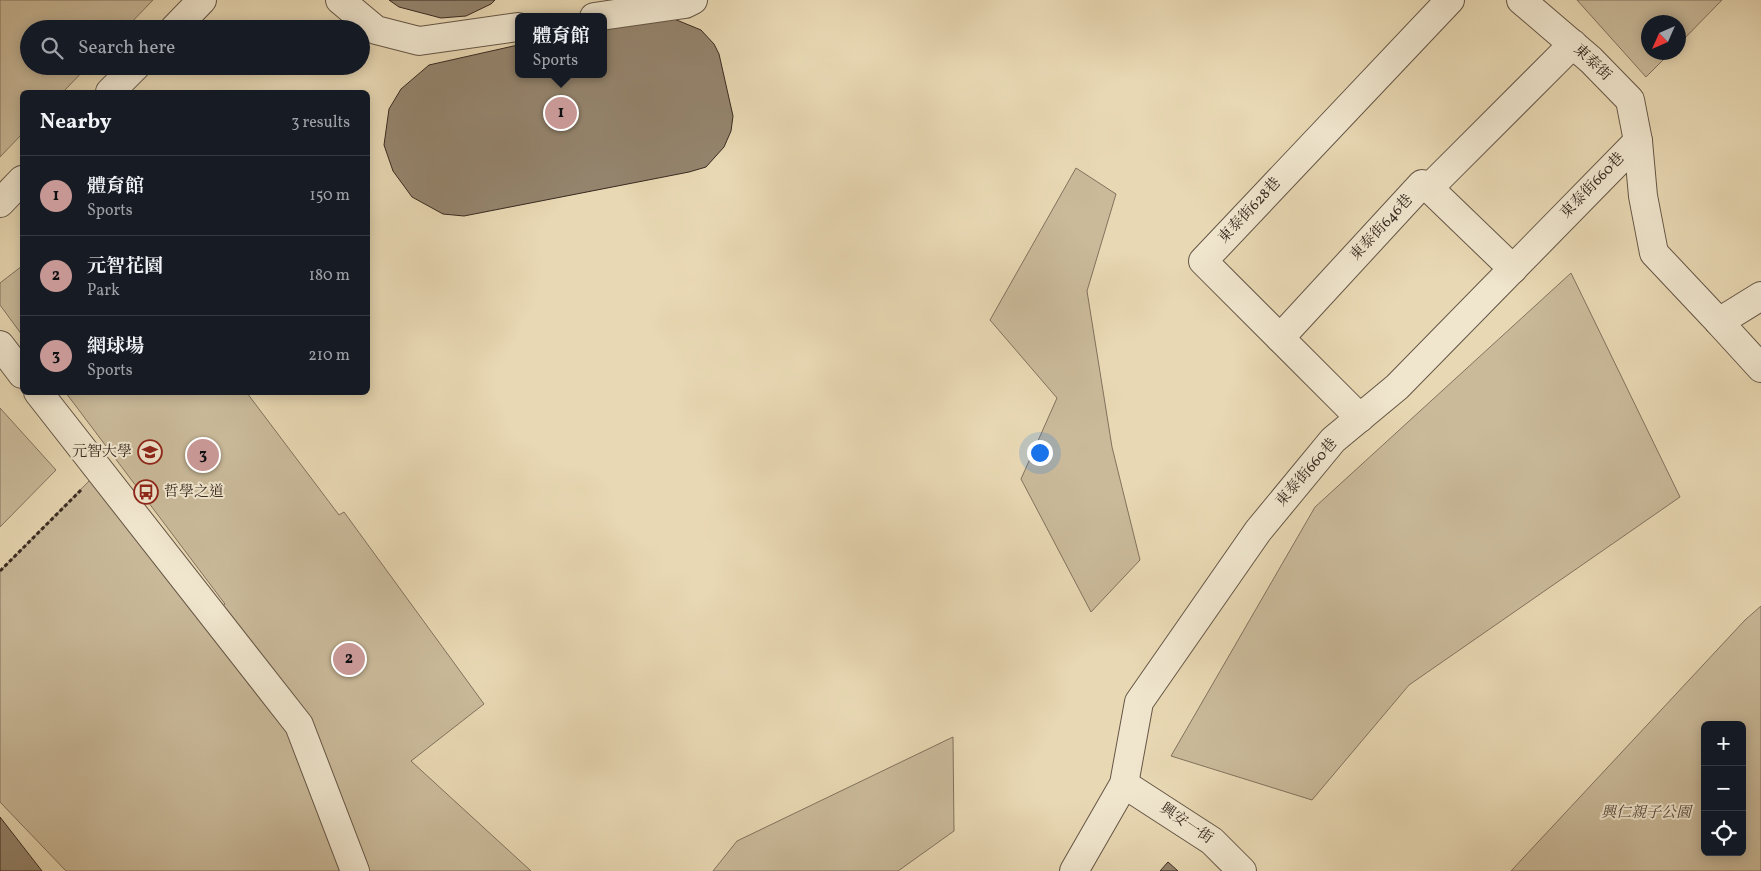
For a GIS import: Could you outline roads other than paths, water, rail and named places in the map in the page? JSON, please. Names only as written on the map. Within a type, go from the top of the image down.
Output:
[{"type":"street","points":[[183,20],[202,0]]},
{"type":"street","points":[[340,0],[364,20]]},
{"type":"street","points":[[607,15],[685,4],[693,0]]},
{"type":"street","name":"東泰街628巷","points":[[1360,418],[1203,261],[1450,0]]},
{"type":"street","name":"東泰街","points":[[1522,0],[1591,60],[1630,100],[1638,141],[1643,196],[1654,253],[1761,368]]},
{"type":"street","points":[[370,25],[376,30],[420,42],[515,27]]},
{"type":"street","name":"東泰街646巷","points":[[1280,338],[1422,184],[1429,188],[1573,44]]},
{"type":"street","points":[[112,90],[127,75]]},
{"type":"street","name":"東泰街660巷","points":[[1074,871],[1124,784],[1139,702],[1258,531],[1334,440],[1397,387],[1638,141]]},
{"type":"street","points":[[0,203],[20,182]]},
{"type":"street","points":[[1429,188],[1513,269]]},
{"type":"street","points":[[1719,322],[1761,296]]},
{"type":"street","points":[[0,345],[20,371]]},
{"type":"street","points":[[40,395],[299,725],[355,871]]},
{"type":"street","name":"興安一街","points":[[1124,784],[1212,841],[1242,871]]},
{"type":"place","name":"體育館","points":[[561,113]]},
{"type":"place","name":"元智大學","points":[[150,452]]},
{"type":"place","name":"網球場","points":[[203,455]]},
{"type":"place","name":"哲學之道","points":[[146,492]]},
{"type":"place","name":"元智花園","points":[[349,659]]},
{"type":"park label","name":"興仁親子公園","points":[[1646,813]]}]
